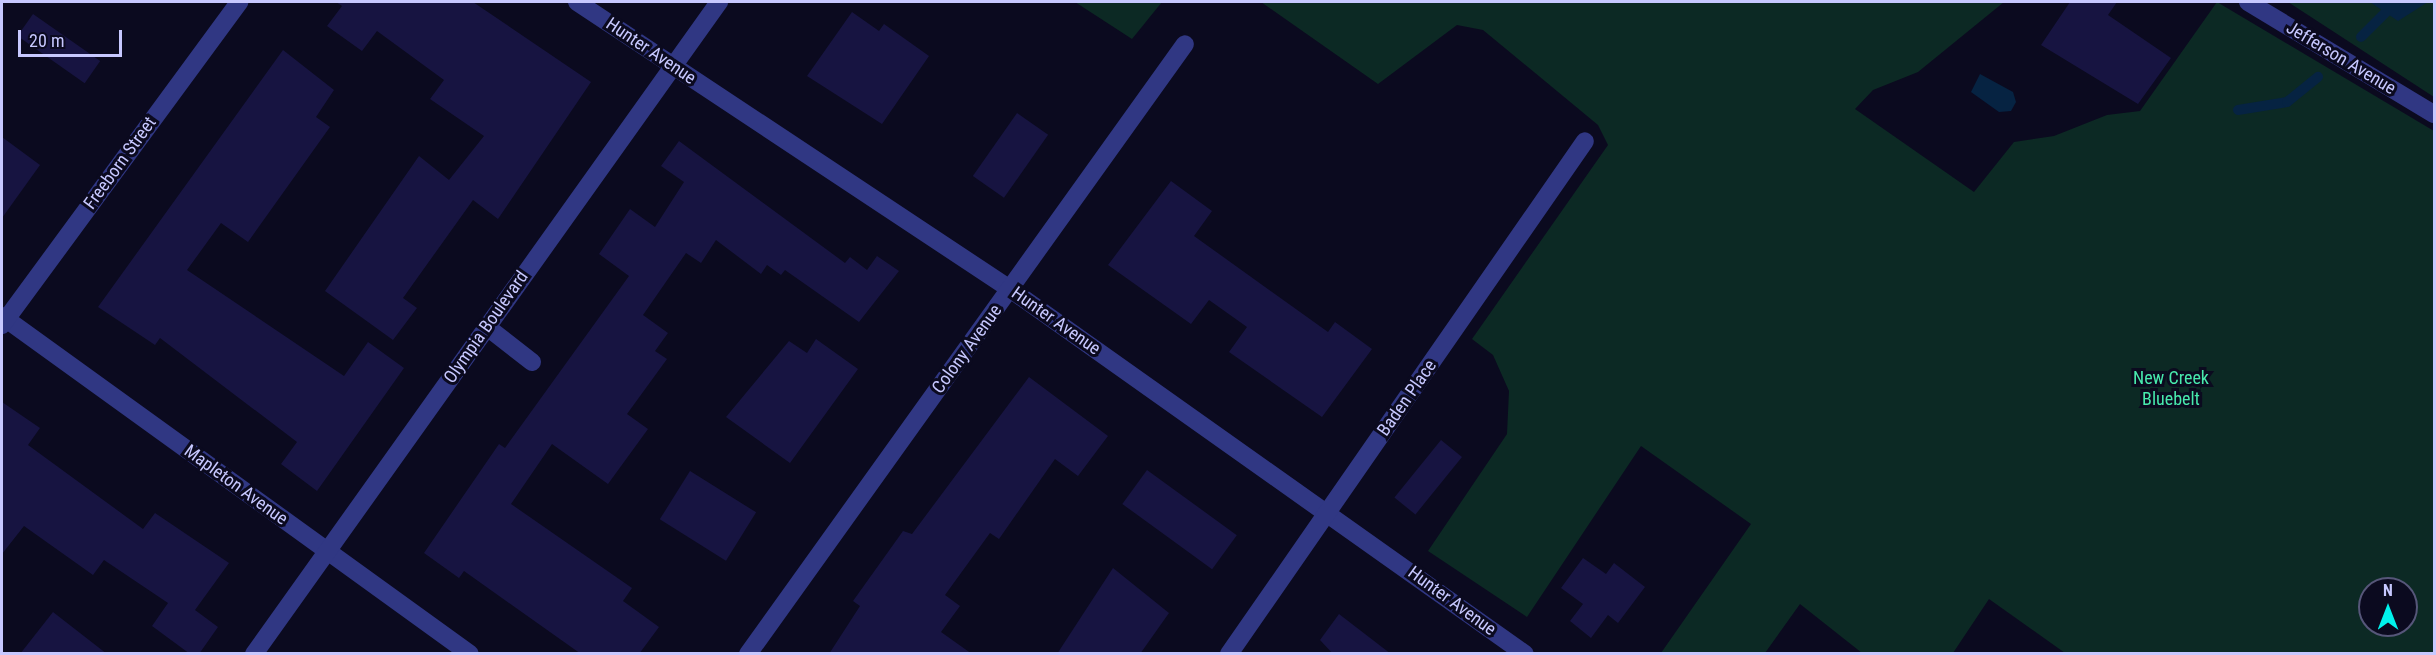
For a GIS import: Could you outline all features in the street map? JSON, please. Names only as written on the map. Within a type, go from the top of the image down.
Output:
[{"type":"street","name":"Freeborn Street","points":[[3,320],[239,2]]},
{"type":"street","name":"Hunter Avenue","points":[[577,2],[1010,289],[1329,512],[1525,654]]},
{"type":"street","name":"Olympia Boulevard","points":[[254,654],[719,2]]},
{"type":"street","name":"Jefferson Avenue","points":[[2248,2],[2434,114]]},
{"type":"street","name":"Colony Avenue","points":[[748,654],[1185,44]]},
{"type":"street","name":"Baden Place","points":[[1229,654],[1585,141]]},
{"type":"street","name":"Mapleton Avenue","points":[[3,320],[470,654]]},
{"type":"street","points":[[487,327],[532,362]]},
{"type":"green space","points":[[1075,2],[1162,2],[1132,39]]},
{"type":"green space","name":"New Creek Bluebelt","points":[[1261,2],[2004,2],[1918,72],[1873,90],[1855,109],[1974,192],[2014,142],[2054,136],[2107,115],[2140,111],[2217,2],[2434,131],[2434,653],[2065,653],[1989,599],[1953,653],[1862,653],[1800,604],[1765,653],[1661,653],[1751,524],[1641,446],[1527,617],[1428,551],[1507,434],[1509,391],[1493,355],[1472,339],[1608,145],[1598,125],[1483,30],[1457,25],[1378,84]]},
{"type":"green space","points":[[2288,2],[2434,2],[2434,97]]},
{"type":"water","points":[[2370,2],[2428,2],[2398,21]]},
{"type":"water","points":[[1980,74],[2013,92],[2016,102],[2011,111],[1999,112],[1971,92]]},
{"type":"building","points":[[336,2],[473,2],[591,82],[498,219],[473,200],[403,298],[417,308],[393,340],[325,291],[419,156],[449,180],[484,136],[430,99],[444,80],[377,31],[362,51],[327,26],[342,6]]},
{"type":"building","points":[[2070,2],[2117,2],[2108,15],[2171,58],[2138,104],[2041,45]]},
{"type":"building","points":[[852,12],[879,31],[884,24],[929,56],[882,124],[807,76]]},
{"type":"building","points":[[33,14],[100,61],[85,83],[18,36]]},
{"type":"building","points":[[283,50],[334,90],[316,117],[330,127],[248,242],[221,223],[187,270],[344,376],[368,342],[404,368],[317,491],[281,464],[297,442],[160,338],[155,345],[98,307]]},
{"type":"building","points":[[1017,113],[1048,135],[1004,198],[973,176]]},
{"type":"building","points":[[2,137],[40,165],[2,218]]},
{"type":"building","points":[[679,141],[845,263],[850,257],[867,270],[877,256],[899,271],[859,322],[785,270],[781,275],[767,265],[761,274],[716,240],[701,263],[686,253],[643,315],[668,333],[655,351],[667,359],[627,414],[648,429],[608,484],[552,444],[511,504],[632,588],[623,601],[659,627],[639,654],[581,654],[464,571],[459,578],[424,553],[499,444],[505,448],[629,276],[599,254],[630,209],[655,227],[684,182],[661,166]]},
{"type":"building","points":[[1171,181],[1212,211],[1194,236],[1328,332],[1335,322],[1372,349],[1322,417],[1229,352],[1247,327],[1209,300],[1191,324],[1108,265]]},
{"type":"building","points":[[816,339],[858,369],[790,463],[726,417],[789,341],[807,353]]},
{"type":"building","points":[[1029,377],[1108,436],[1078,476],[1055,459],[999,539],[990,533],[945,595],[960,606],[941,632],[972,654],[829,654],[860,606],[853,601],[903,531],[912,534]]},
{"type":"building","points":[[2,402],[40,428],[28,445],[143,529],[155,513],[229,563],[195,610],[218,627],[199,654],[190,654],[152,626],[168,603],[104,560],[93,575],[24,526],[2,554]]},
{"type":"building","points":[[1441,440],[1462,457],[1415,515],[1394,498]]},
{"type":"building","points":[[1147,470],[1237,535],[1212,569],[1122,504]]},
{"type":"building","points":[[690,471],[756,512],[726,561],[660,519]]},
{"type":"building","points":[[1583,558],[1606,574],[1614,563],[1645,587],[1618,623],[1608,615],[1591,638],[1570,621],[1583,604],[1561,588]]},
{"type":"building","points":[[1113,568],[1169,613],[1140,654],[1057,654]]},
{"type":"building","points":[[53,612],[107,654],[20,654]]},
{"type":"building","points":[[1339,614],[1391,654],[1333,654],[1320,640]]},
{"type":"waterway","points":[[2361,37],[2396,2]]},
{"type":"waterway","points":[[2238,110],[2287,102],[2318,77]]}]
